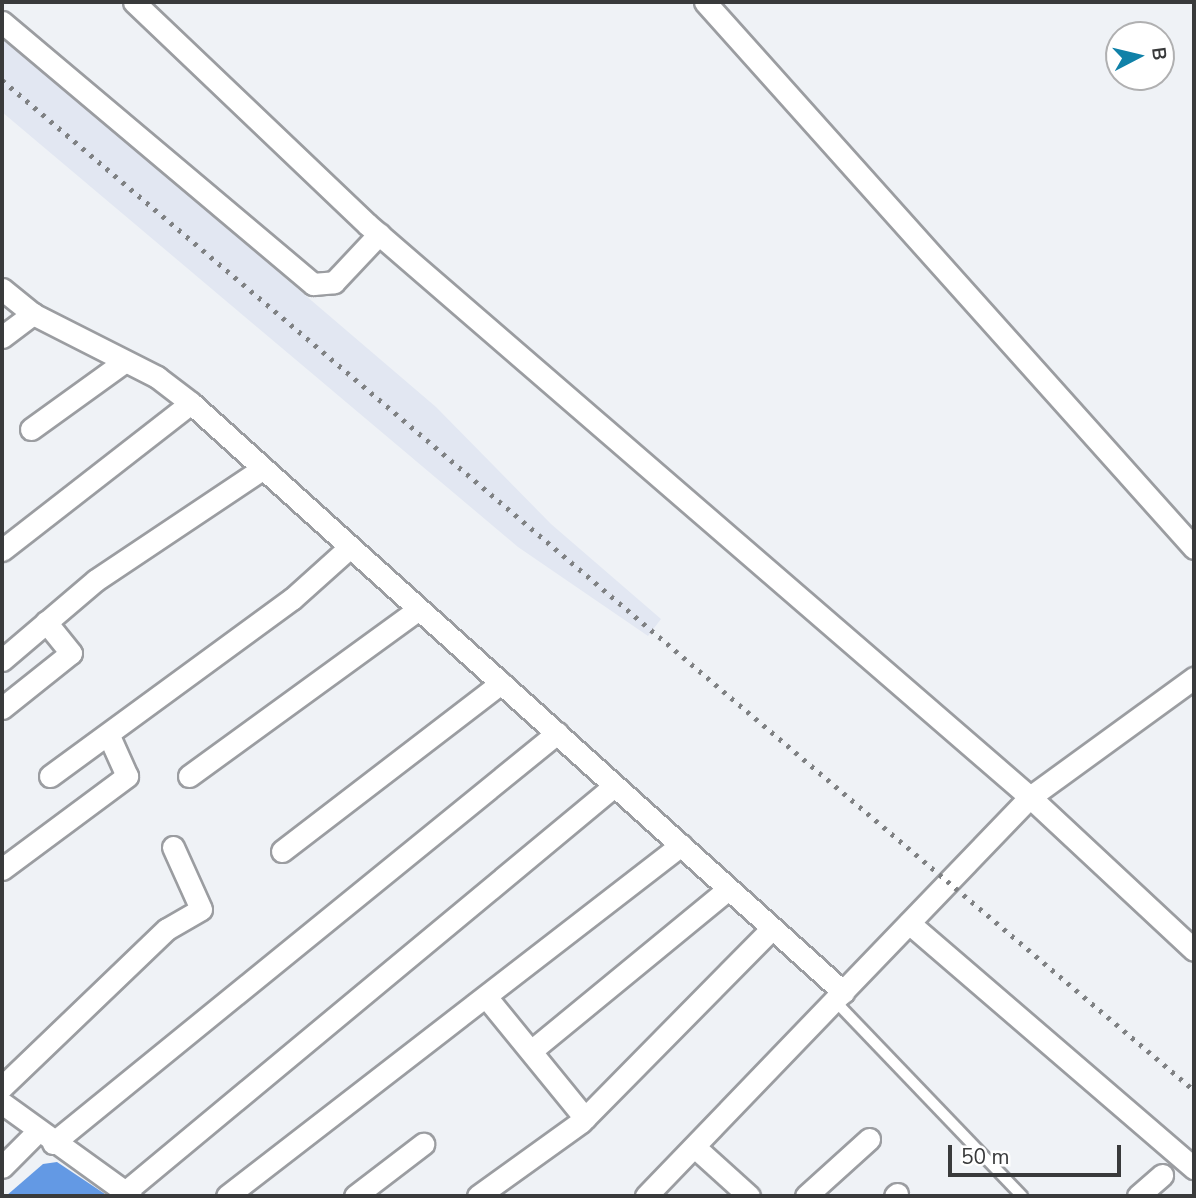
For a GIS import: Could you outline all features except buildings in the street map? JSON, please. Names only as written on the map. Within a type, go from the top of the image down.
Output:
[{"type":"street","points":[[134,2],[379,234],[1030,797],[1194,950]]},
{"type":"street","points":[[705,2],[1194,548]]},
{"type":"street","points":[[2,22],[313,284],[334,282],[379,234]]},
{"type":"street","points":[[2,289],[33,314],[124,362],[191,403],[772,928],[839,997]]},
{"type":"street","points":[[2,337],[33,314]]},
{"type":"street","points":[[32,429],[124,362]]},
{"type":"street","points":[[2,550],[191,403]]},
{"type":"street","points":[[2,660],[96,580],[263,468]]},
{"type":"street","points":[[50,776],[109,736],[292,599],[350,547]]},
{"type":"street","points":[[189,776],[419,609]]},
{"type":"street","points":[[2,708],[71,653],[46,622]]},
{"type":"street","points":[[646,1196],[697,1149],[1030,797],[1194,677]]},
{"type":"street","points":[[282,851],[501,683]]},
{"type":"street","points":[[2,1167],[45,1138],[557,733]]},
{"type":"street","points":[[2,869],[127,776],[109,736]]},
{"type":"street","points":[[2,1104],[45,1138],[128,1194],[614,786]]},
{"type":"street","points":[[227,1196],[487,998],[681,845]]},
{"type":"street","points":[[2,1087],[167,929],[201,909],[173,847]]},
{"type":"street","points":[[531,1051],[729,889]]},
{"type":"street","points":[[909,923],[1194,1168]]},
{"type":"street","points":[[478,1196],[585,1118],[772,928]]},
{"type":"street","points":[[487,998],[585,1118]]},
{"type":"street","points":[[806,1196],[869,1139]]},
{"type":"street","points":[[355,1196],[423,1144]]},
{"type":"street","points":[[697,1149],[749,1196]]},
{"type":"street","points":[[1138,1196],[1162,1175]]},
{"type":"lane","points":[[839,997],[1021,1196]]},
{"type":"shaded area","points":[[2,36],[436,407],[551,524],[661,619],[648,636],[518,547],[2,112]]},
{"type":"water","points":[[57,1162],[108,1196],[6,1196],[43,1164]]},
{"type":"railway","points":[[2,80],[1194,1090]]}]
